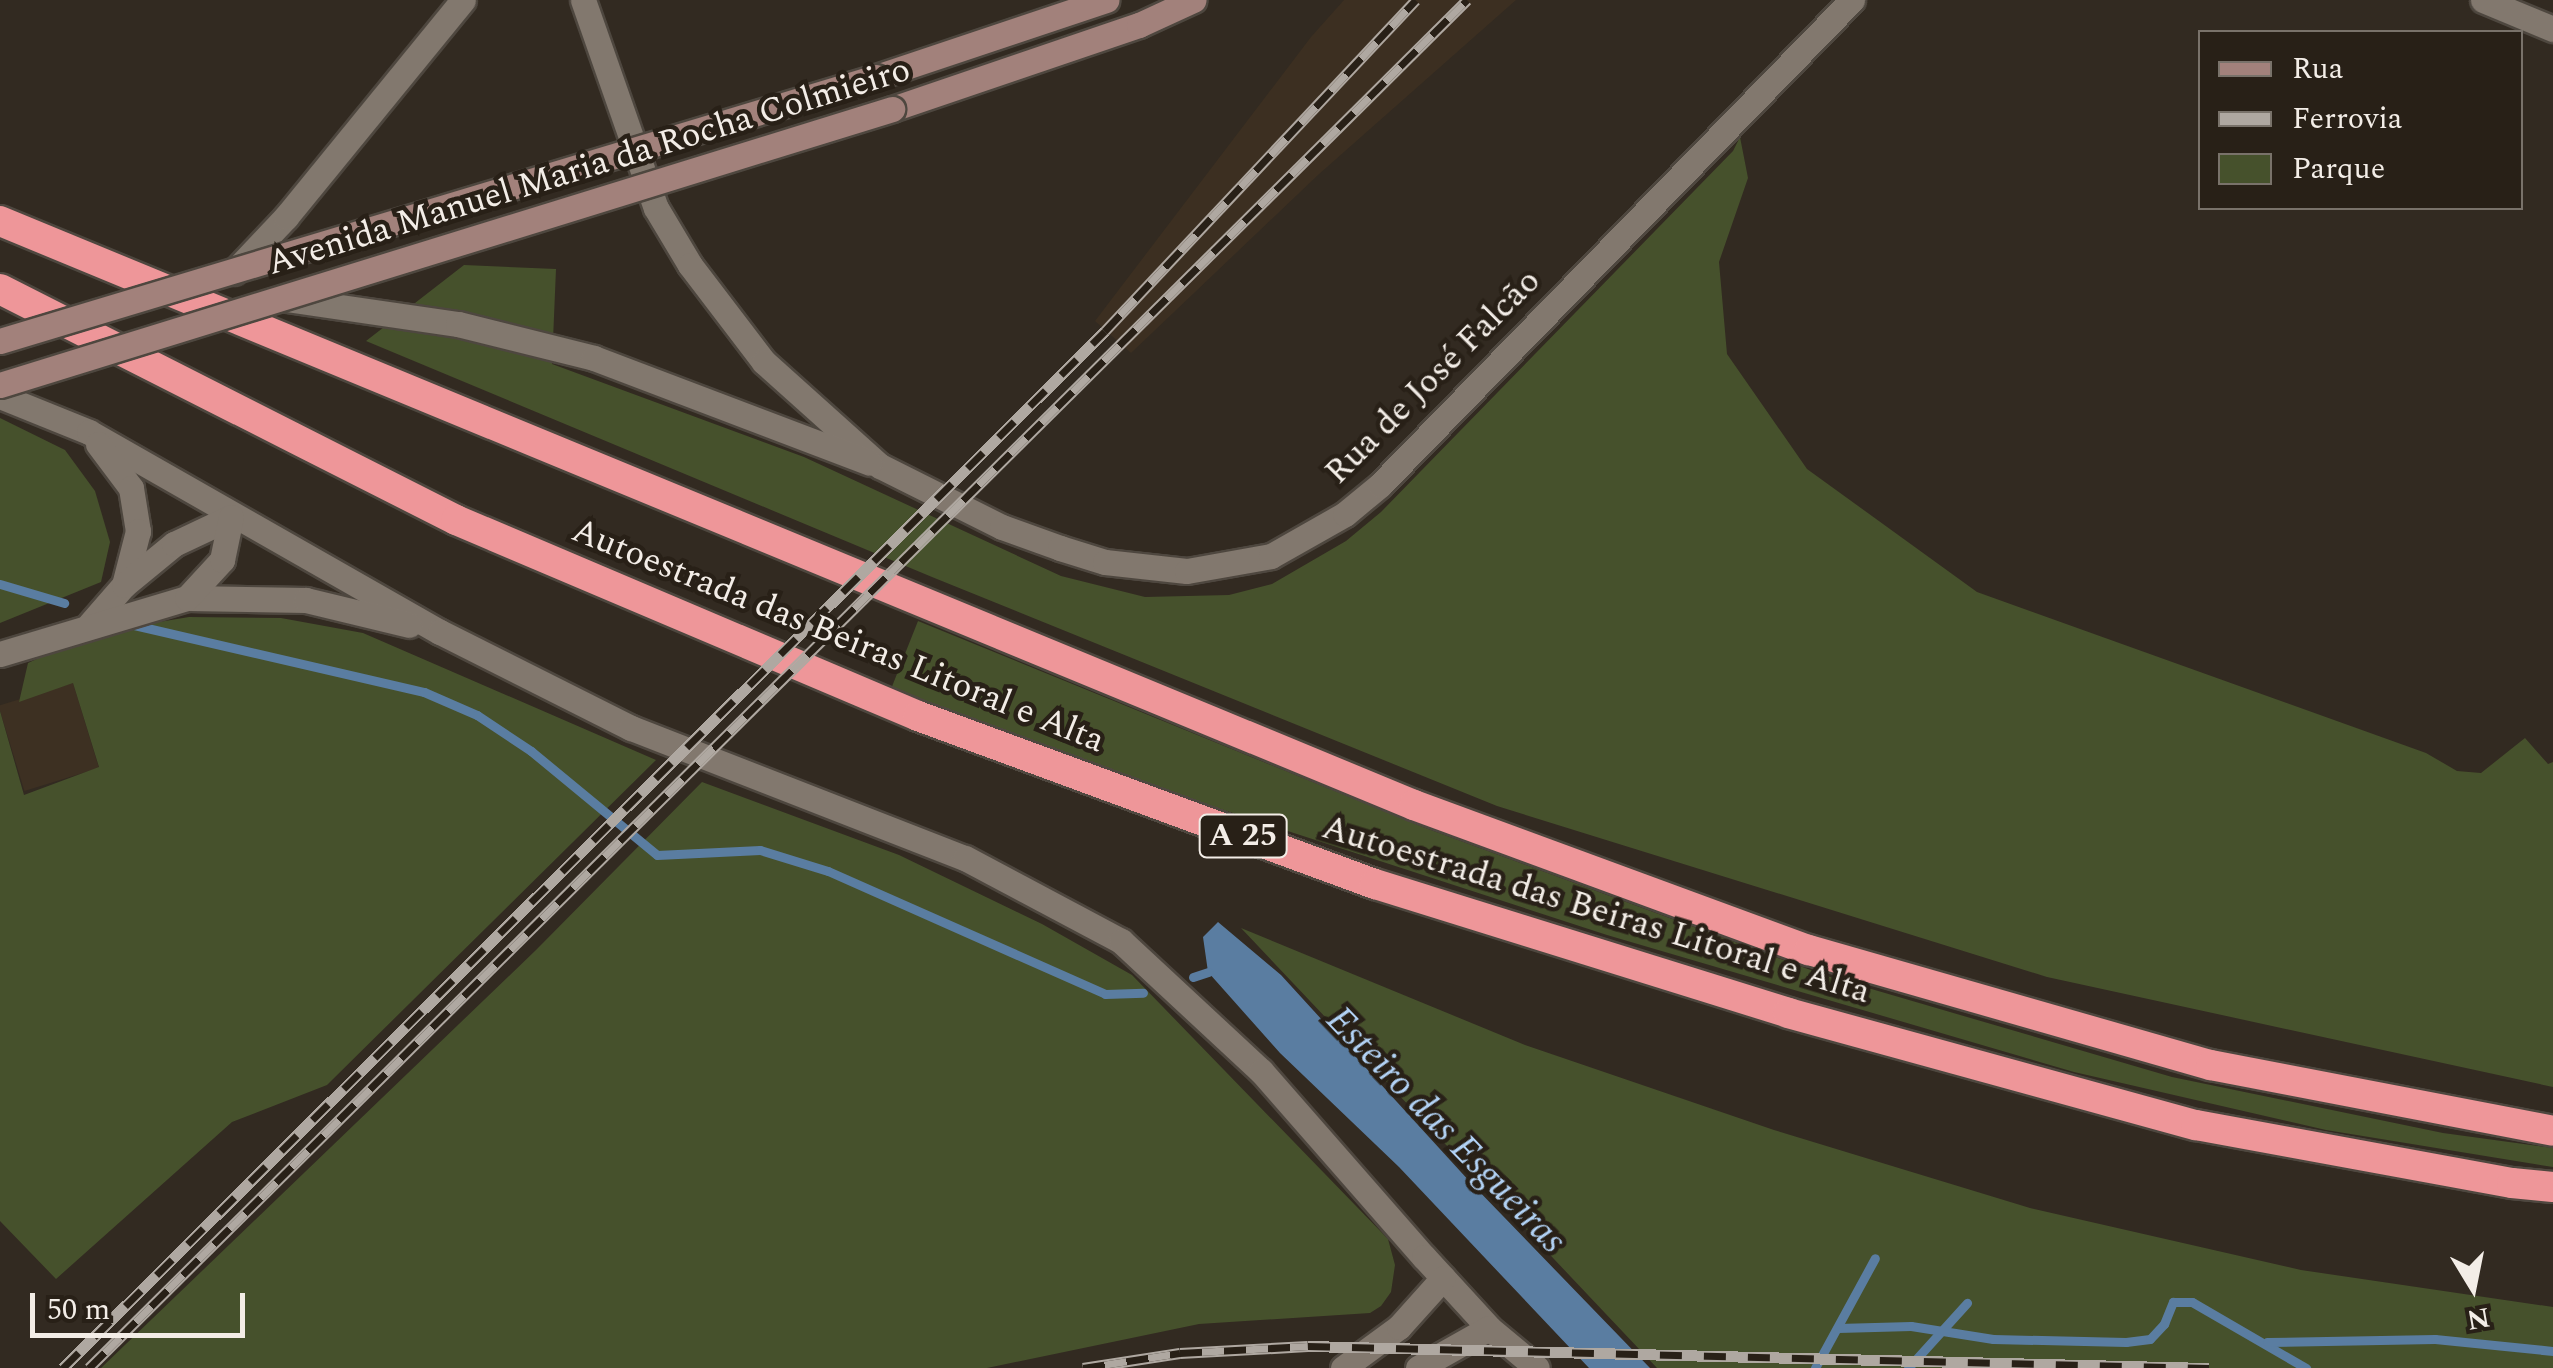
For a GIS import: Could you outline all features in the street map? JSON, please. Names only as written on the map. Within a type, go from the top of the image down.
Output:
[{"type":"highway","name":"Autoestrada das Beiras Litoral e Alta","points":[[0,221],[1414,804],[1809,950],[2211,1065],[2553,1131]]},
{"type":"highway","name":"Autoestrada das Beiras Litoral e Alta","points":[[0,288],[456,520],[918,716],[1375,884],[1788,1013],[2196,1125],[2512,1183],[2553,1187]]},
{"type":"main road","name":"Avenida Manuel Maria da Rocha Colmieiro","points":[[0,340],[876,77],[1106,0]]},
{"type":"main road","name":"Avenida Manuel Maria da Rocha Colmieiro","points":[[0,385],[892,110],[1139,26],[1194,0]]},
{"type":"street","points":[[234,272],[286,217],[342,143],[463,0]]},
{"type":"street","name":"Rua de José Falcão","points":[[583,0],[656,208],[690,265],[764,362],[880,466],[1002,527],[1104,562],[1186,572],[1271,556],[1345,514],[1380,485],[1852,0]]},
{"type":"street","points":[[2488,3],[2553,29]]},
{"type":"street","points":[[286,299],[458,324],[594,358],[880,466]]},
{"type":"street","points":[[0,396],[88,432],[231,517],[440,632],[630,728],[965,858],[1121,941],[1261,1071],[1489,1328],[1537,1368]]},
{"type":"street","points":[[88,432],[130,488],[138,531],[124,585]]},
{"type":"street","points":[[90,624],[124,585],[174,544],[231,517]]},
{"type":"street","points":[[187,598],[222,560],[231,517]]},
{"type":"street","points":[[0,654],[187,598],[306,600],[440,632]]},
{"type":"street","points":[[1343,1368],[1398,1326],[1444,1278]]},
{"type":"street","points":[[1418,1368],[1489,1328]]},
{"type":"shaded area","points":[[1344,0],[1516,0],[1318,175],[1131,353],[1095,321],[1311,37]]},
{"type":"shaded area","points":[[73,683],[99,768],[24,791],[0,705]]},
{"type":"green space","points":[[1740,137],[1748,178],[1719,262],[1727,354],[1807,469],[1977,592],[2426,753],[2457,771],[2481,773],[2525,738],[2548,764],[2553,762],[2553,1087],[2047,977],[1497,806],[932,577],[366,341],[464,265],[556,269],[552,364],[804,457],[1061,576],[1145,597],[1229,595],[1272,584],[1346,541],[1381,512],[1733,151]]},
{"type":"green space","points":[[0,418],[65,450],[95,491],[110,542],[101,582],[0,623]]},
{"type":"green space","points":[[189,617],[281,618],[363,633],[656,760],[327,1085],[232,1122],[56,1279],[0,1221],[0,711],[24,795],[99,767],[73,683],[19,702],[28,663],[93,633]]},
{"type":"green space","points":[[918,621],[1423,827],[1827,976],[2172,1077],[2443,1133],[2553,1148],[2553,1167],[2326,1130],[2074,1072],[1607,935],[1199,802],[891,689]]},
{"type":"green space","points":[[702,782],[899,855],[1042,924],[1132,975],[1388,1239],[1395,1265],[1391,1292],[1381,1306],[1370,1313],[1199,1324],[987,1368],[101,1368],[536,950]]},
{"type":"green space","points":[[1241,928],[1525,1045],[1774,1130],[2030,1208],[2301,1270],[2553,1307],[2553,1368],[1657,1368]]},
{"type":"water","name":"Esteiro das Esgueiras","points":[[1218,922],[1281,975],[1471,1183],[1650,1368],[1589,1368],[1399,1167],[1280,1053],[1208,972],[1203,937]]},
{"type":"waterway","points":[[0,584],[64,603]]},
{"type":"waterway","points":[[134,625],[424,692],[477,715],[531,751],[657,855],[760,850],[828,871],[1105,994],[1143,993]]},
{"type":"waterway","points":[[1193,977],[1208,972]]},
{"type":"waterway","points":[[1815,1368],[1875,1258]]},
{"type":"waterway","points":[[1838,1328],[1911,1326],[1993,1339],[2126,1342],[2150,1339],[2164,1324],[2173,1302],[2192,1302],[2306,1368]]},
{"type":"waterway","points":[[1908,1368],[1967,1303]]},
{"type":"waterway","points":[[2267,1342],[2435,1339],[2553,1351]]},
{"type":"railway","points":[[63,1368],[1105,331],[1416,0]]},
{"type":"railway","points":[[89,1368],[1467,0]]},
{"type":"railway","points":[[1083,1368],[1180,1353],[1308,1346],[2209,1368]]}]
